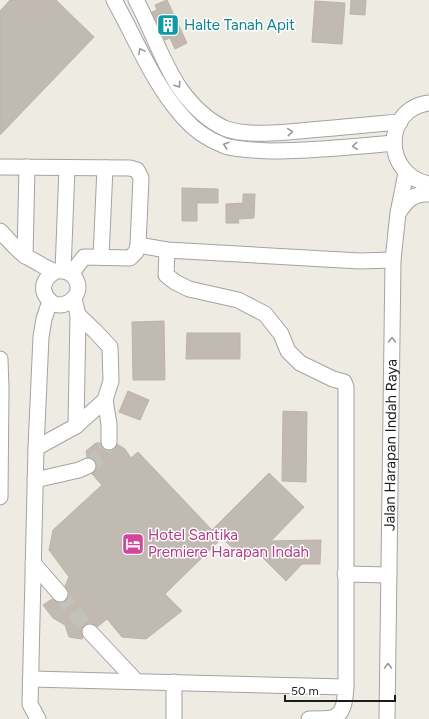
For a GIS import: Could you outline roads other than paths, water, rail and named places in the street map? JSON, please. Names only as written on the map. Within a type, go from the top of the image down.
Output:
[{"type":"street","points":[[114,0],[168,99],[183,118],[208,138],[225,146],[248,150],[289,151],[394,143]]},
{"type":"street","points":[[136,0],[170,72],[181,89],[192,103],[207,116],[225,128],[242,132],[278,133],[400,122]]},
{"type":"street","points":[[429,92],[423,105],[408,113],[400,122],[395,132],[394,143],[397,159],[406,173],[429,184]]},
{"type":"street","points":[[0,167],[130,168],[138,170],[142,178],[138,245],[136,252],[130,258],[84,257],[63,272],[47,277],[44,285],[45,294],[50,301],[58,305],[67,304],[74,298],[78,290],[77,282],[63,272],[25,256],[0,231]]},
{"type":"street","points":[[25,256],[27,167]]},
{"type":"street","points":[[63,272],[67,168]]},
{"type":"street","points":[[101,257],[105,168]]},
{"type":"street","name":"Jalan Harapan Indah Raya","points":[[387,719],[393,260],[398,213],[406,173]]},
{"type":"street","points":[[398,213],[412,197],[421,193],[429,194]]},
{"type":"street","points":[[138,245],[167,250],[360,261],[393,260]]},
{"type":"street","points":[[167,250],[166,275],[175,282],[189,289],[238,300],[265,314],[281,334],[288,351],[300,363],[333,379],[344,382],[346,387],[345,700],[342,710],[333,718],[309,719]]},
{"type":"street","points":[[74,298],[78,315],[76,426]]},
{"type":"street","points":[[38,719],[30,704],[35,480],[41,337],[44,319],[50,301]]},
{"type":"street","points":[[78,315],[110,347],[111,381],[105,400],[109,424],[109,442]]},
{"type":"street","points":[[0,358],[0,497]]},
{"type":"street","points":[[36,448],[76,426],[105,400]]},
{"type":"street","points":[[35,480],[79,470],[88,466]]},
{"type":"street","points":[[33,563],[60,594]]},
{"type":"street","points":[[345,574],[389,575]]},
{"type":"street","points":[[90,632],[136,681]]},
{"type":"street","points":[[31,679],[346,687]]},
{"type":"street","points":[[174,682],[174,719]]},
{"type":"tunnel","points":[[88,466],[102,454],[109,442]]},
{"type":"tunnel","points":[[60,594],[90,632]]},
{"type":"place","name":"Halte Tanah Apit","points":[[168,25]]},
{"type":"place","name":"Hotel Santika Premiere Harapan Indah","points":[[133,544]]}]
